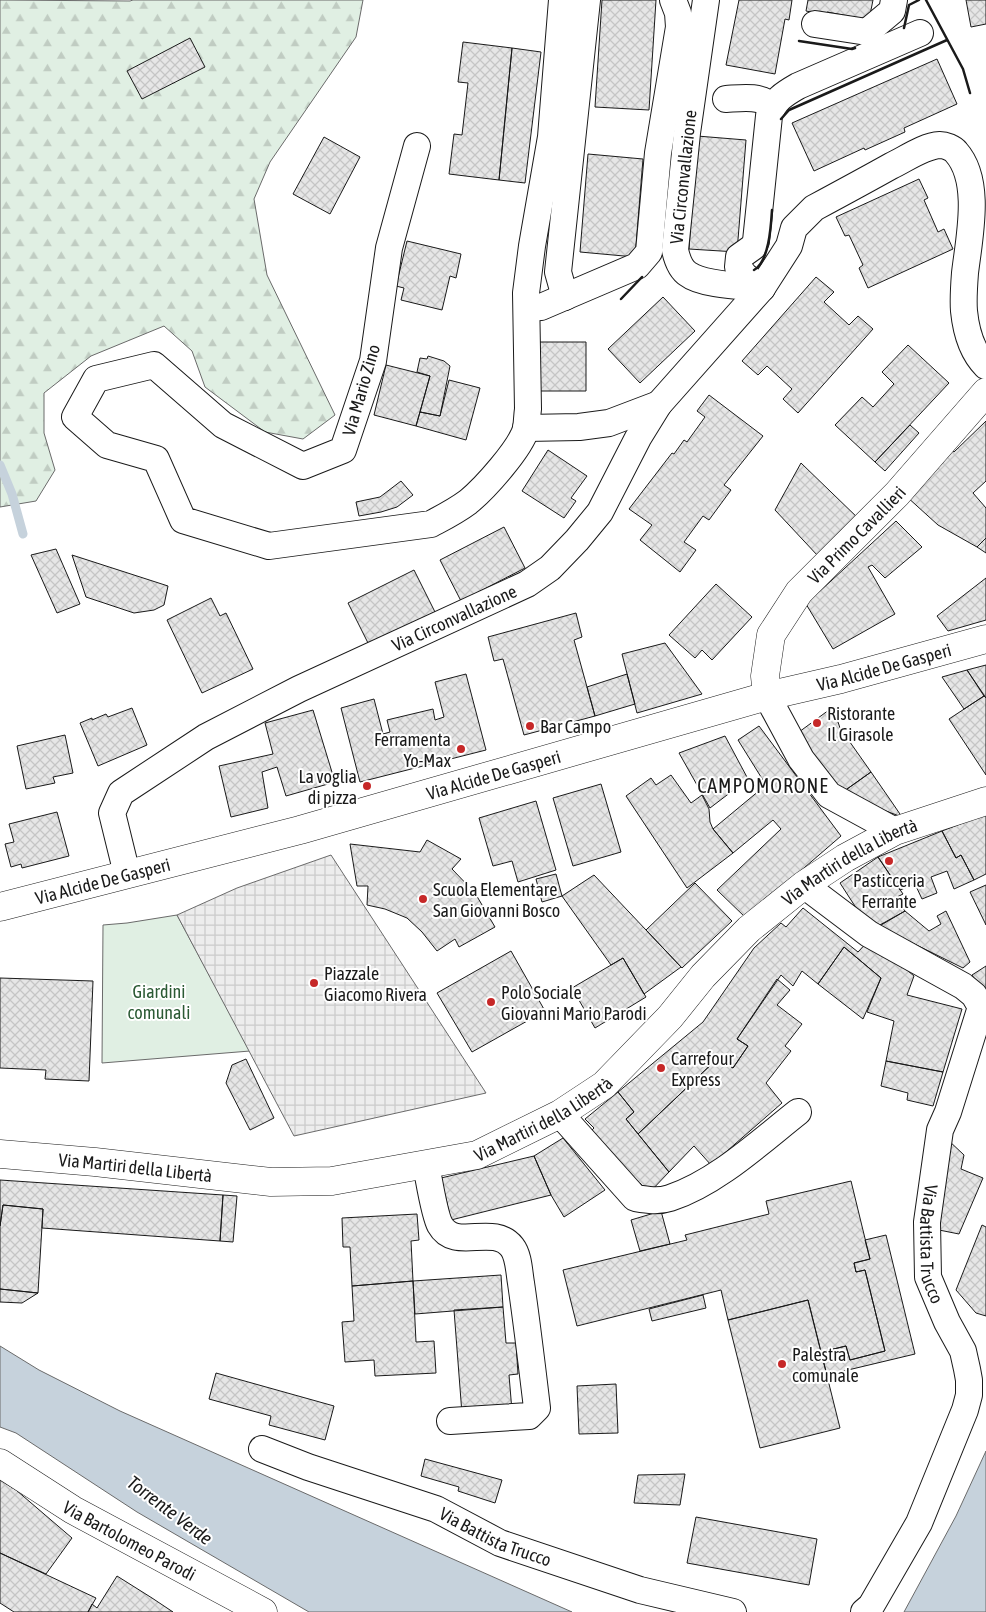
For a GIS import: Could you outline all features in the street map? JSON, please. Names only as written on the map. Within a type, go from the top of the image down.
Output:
[{"type":"main road","name":"Via Primo Cavallieri","points":[[767,696],[766,676],[771,634],[799,592],[897,494],[986,392]]},
{"type":"main road","name":"Via Alcide De Gasperi","points":[[0,907],[300,830],[767,696],[986,639]]},
{"type":"main road","name":"Via Martiri della Libertà","points":[[0,1154],[94,1162],[271,1182],[332,1181],[477,1155],[560,1114],[604,1085],[670,1017],[703,976],[749,929],[804,885],[845,858],[895,831],[986,801]]},
{"type":"main road","name":"Via Bartolomeo Parodi","points":[[0,1463],[73,1510],[263,1612]]},
{"type":"street","name":"Via Mario Zino","points":[[417,146],[389,248],[373,361],[343,450],[303,466],[223,426],[154,366],[96,379],[75,417],[107,446],[156,459],[183,520],[269,546],[431,524],[469,501],[512,454],[526,428],[528,409],[526,294],[532,246],[551,136],[562,0]]},
{"type":"street","points":[[565,297],[558,272],[587,0]]},
{"type":"street","points":[[527,308],[541,306],[565,297],[637,266],[649,252],[658,152],[678,26],[678,13],[673,0]]},
{"type":"street","name":"Via Circonvallazione","points":[[706,0],[687,133],[674,250],[677,261],[688,274],[703,281],[762,288]]},
{"type":"street","points":[[815,24],[868,32],[892,11],[894,0]]},
{"type":"street","points":[[762,288],[745,276],[738,267],[740,257],[753,247],[756,241],[769,116],[772,106],[782,95],[798,86],[920,33]]},
{"type":"street","points":[[726,99],[757,98],[765,100],[772,106]]},
{"type":"street","name":"Via Circonvallazione","points":[[127,874],[112,813],[120,793],[206,737],[299,689],[527,584],[550,568],[600,512],[638,438],[659,404],[762,288],[789,246],[794,228],[814,208],[919,152],[941,145],[954,149],[962,158],[969,173],[979,207]]},
{"type":"street","points":[[979,207],[965,276],[964,310],[967,332],[972,347],[986,366]]},
{"type":"street","points":[[526,428],[579,427],[609,423],[659,404]]},
{"type":"street","points":[[767,696],[801,759],[829,795],[895,831]]},
{"type":"street","name":"Via Battista Trucco","points":[[804,885],[870,934],[964,986],[974,995],[981,1007],[948,1112],[940,1130],[927,1222],[926,1246],[928,1277],[947,1322],[963,1351],[969,1380],[969,1394],[965,1410],[919,1523],[872,1606],[864,1612]]},
{"type":"street","points":[[560,1114],[635,1198],[657,1200],[670,1198],[715,1177],[798,1112]]},
{"type":"street","points":[[426,1165],[440,1224],[447,1233],[463,1238],[500,1237],[513,1248],[517,1258],[523,1297],[537,1408],[529,1416],[450,1421]]},
{"type":"street","name":"Via Battista Trucco","points":[[262,1449],[308,1467],[436,1509],[500,1543],[640,1590],[732,1612]]},
{"type":"green space","points":[[0,0],[363,0],[356,37],[270,162],[254,199],[267,275],[335,415],[303,439],[265,432],[205,387],[192,351],[164,326],[91,356],[44,393],[44,433],[55,470],[36,501],[0,507]]},
{"type":"green space","name":"Giardini comunali","points":[[177,915],[250,1051],[102,1063],[103,925]]},
{"type":"shaded area","name":"Piazzale Giacomo Rivera","points":[[331,855],[486,1093],[294,1136],[177,915],[237,888]]},
{"type":"water","name":"Torrente Verde","points":[[0,1346],[39,1370],[120,1411],[572,1612],[309,1612],[137,1512],[16,1433],[0,1427]]},
{"type":"water","points":[[986,1451],[986,1612],[904,1612],[956,1516]]},
{"type":"building","points":[[602,0],[656,0],[649,110],[595,107]]},
{"type":"building","points":[[739,0],[792,0],[789,20],[785,19],[775,74],[726,65]]},
{"type":"building","points":[[808,0],[873,0],[869,20],[827,12],[826,15],[806,11]]},
{"type":"building","points":[[966,0],[986,0],[986,24],[971,27]]},
{"type":"building","points":[[190,38],[205,67],[142,99],[127,71]]},
{"type":"building","points":[[463,42],[512,48],[499,180],[449,174],[454,134],[462,135],[468,83],[458,82]]},
{"type":"building","points":[[512,48],[541,52],[525,183],[499,180]]},
{"type":"building","points":[[937,59],[957,104],[904,128],[905,132],[814,171],[792,123]]},
{"type":"building","points":[[697,136],[746,140],[737,252],[689,249]]},
{"type":"building","points":[[324,137],[360,157],[330,214],[293,194]]},
{"type":"building","points":[[588,154],[643,159],[635,257],[580,252]]},
{"type":"building","points":[[919,179],[928,198],[924,200],[938,232],[944,229],[953,249],[868,288],[859,268],[863,265],[849,235],[845,236],[836,217]]},
{"type":"building","points":[[407,241],[461,254],[456,278],[450,276],[442,310],[401,300],[404,288],[396,286]]},
{"type":"building","points":[[816,277],[834,292],[824,302],[849,325],[858,316],[873,329],[798,413],[783,399],[792,389],[767,366],[758,375],[742,361]]},
{"type":"building","points":[[663,297],[695,331],[640,383],[608,349]]},
{"type":"building","points":[[538,342],[586,342],[586,391],[538,391]]},
{"type":"building","points":[[908,345],[949,383],[875,462],[835,425],[862,397],[873,407],[894,384],[882,372]]},
{"type":"building","points":[[428,356],[444,361],[450,366],[440,416],[420,412],[430,376],[417,372],[420,358],[427,359]]},
{"type":"building","points":[[386,365],[430,376],[416,426],[374,415]]},
{"type":"building","points":[[449,380],[480,388],[466,440],[416,426],[420,412],[440,416]]},
{"type":"building","points":[[709,395],[763,436],[724,485],[731,490],[709,520],[703,516],[684,542],[696,550],[680,572],[640,540],[652,525],[629,509],[672,453],[674,454],[684,440],[687,442],[705,417],[697,411]]},
{"type":"building","points":[[986,421],[986,481],[973,493],[986,508],[986,538],[977,547],[938,525],[906,496],[950,449],[954,452]]},
{"type":"building","points":[[910,425],[919,433],[885,471],[875,462]]},
{"type":"building","points":[[548,450],[587,476],[571,498],[576,501],[564,518],[522,491]]},
{"type":"building","points":[[801,463],[861,521],[848,535],[842,529],[818,556],[775,510]]},
{"type":"building","points":[[401,481],[413,495],[397,507],[359,516],[356,502],[380,497]]},
{"type":"building","points":[[896,521],[922,547],[885,578],[872,565],[868,567],[895,614],[833,649],[806,604]]},
{"type":"building","points":[[504,527],[525,568],[461,601],[440,560]]},
{"type":"building","points":[[986,538],[986,553],[977,547]]},
{"type":"building","points":[[56,549],[80,604],[57,613],[31,555]]},
{"type":"building","points":[[72,555],[168,586],[164,605],[154,610],[134,613],[86,597]]},
{"type":"building","points":[[414,570],[435,612],[369,645],[348,603]]},
{"type":"building","points":[[986,578],[986,620],[948,631],[937,616]]},
{"type":"building","points":[[716,584],[752,617],[712,660],[702,650],[695,658],[669,635]]},
{"type":"building","points":[[211,598],[220,616],[226,613],[253,669],[202,693],[167,620]]},
{"type":"building","points":[[576,613],[582,637],[574,640],[595,716],[524,735],[503,659],[494,661],[488,637]]},
{"type":"building","points":[[665,643],[702,694],[637,713],[622,654]]},
{"type":"building","points":[[986,665],[986,698],[967,670]]},
{"type":"building","points":[[967,670],[984,696],[964,709],[942,677]]},
{"type":"building","points":[[466,674],[486,750],[360,782],[341,708],[374,699],[383,734],[390,732],[387,720],[433,709],[435,720],[444,717],[435,682]]},
{"type":"building","points":[[627,674],[635,704],[595,716],[587,687]]},
{"type":"building","points":[[984,696],[986,698],[986,775],[949,719]]},
{"type":"building","points":[[833,707],[840,728],[871,772],[840,794],[799,732]]},
{"type":"building","points":[[132,708],[147,745],[98,766],[80,723],[106,714],[108,717]]},
{"type":"building","points":[[313,710],[335,782],[286,796],[277,767],[262,772],[268,808],[231,817],[219,766],[273,754],[265,723]]},
{"type":"building","points":[[759,726],[841,836],[746,918],[717,890],[781,829],[773,820],[733,853],[713,829],[766,785],[738,740]]},
{"type":"building","points":[[65,735],[73,773],[53,777],[55,783],[26,789],[17,746]]},
{"type":"building","points":[[725,736],[748,779],[710,808],[679,753]]},
{"type":"building","points":[[871,772],[889,798],[902,817],[840,794]]},
{"type":"building","points":[[671,775],[691,803],[702,795],[709,809],[710,822],[713,829],[733,853],[687,888],[626,796],[651,778],[656,785]]},
{"type":"building","points":[[601,784],[621,852],[573,866],[553,798]]},
{"type":"building","points":[[536,801],[556,870],[518,882],[512,861],[493,866],[479,818]]},
{"type":"building","points":[[57,812],[69,856],[22,868],[21,864],[11,867],[5,844],[14,842],[9,824]]},
{"type":"building","points":[[986,814],[986,874],[974,880],[961,855],[956,858],[942,831]]},
{"type":"building","points":[[942,831],[956,858],[961,855],[974,880],[954,889],[947,871],[931,877],[937,893],[922,899],[915,884],[900,890],[878,857]]},
{"type":"building","name":"Scuola Elementare San Giovanni Bosco","points":[[427,840],[461,859],[452,869],[475,893],[495,927],[459,947],[455,939],[437,951],[422,932],[407,918],[385,909],[367,905],[368,886],[357,886],[350,844],[420,852]]},
{"type":"building","points":[[878,857],[903,894],[895,898],[905,911],[871,931],[840,883]]},
{"type":"building","points":[[556,874],[562,896],[542,902],[536,879]]},
{"type":"building","points":[[594,875],[681,967],[644,994],[623,958],[611,965],[562,896]]},
{"type":"building","points":[[695,883],[732,921],[682,968],[646,930]]},
{"type":"building","points":[[986,885],[986,925],[970,892]]},
{"type":"building","points":[[803,908],[858,952],[870,939],[914,976],[907,995],[962,1009],[943,1072],[886,1061],[894,1021],[867,1012],[881,978],[844,947],[818,984],[802,971],[793,986],[781,975],[737,1039],[748,1046],[733,1068],[718,1058],[638,1134],[626,1119],[634,1112],[618,1092],[703,1022],[754,948],[781,923],[786,927]]},
{"type":"building","points":[[905,911],[929,931],[941,924],[937,916],[946,911],[970,962],[963,968],[878,926]]},
{"type":"building","points":[[844,947],[881,978],[863,1019],[818,984]]},
{"type":"building","name":"Polo Sociale Giovanni Mario Parodi","points":[[511,951],[545,1011],[472,1052],[437,993]]},
{"type":"building","points":[[623,958],[646,997],[595,1028],[572,988]]},
{"type":"building","points":[[986,966],[986,1000],[972,975]]},
{"type":"building","points":[[0,978],[93,981],[89,1081],[45,1079],[46,1070],[0,1068]]},
{"type":"building","points":[[777,979],[790,990],[777,1005],[802,1024],[785,1046],[791,1051],[766,1083],[782,1103],[711,1165],[694,1146],[669,1172],[638,1134],[718,1058],[733,1068],[748,1046],[737,1039]]},
{"type":"building","points":[[246,1059],[274,1118],[250,1130],[226,1083],[232,1065]]},
{"type":"building","points":[[886,1061],[943,1072],[933,1106],[907,1100],[908,1093],[881,1086]]},
{"type":"building","points":[[618,1092],[634,1112],[626,1119],[669,1172],[649,1193],[640,1183],[637,1187],[589,1133],[594,1128],[585,1119]]},
{"type":"building","points":[[563,1138],[605,1190],[564,1217],[551,1195],[534,1156]]},
{"type":"building","points":[[947,1139],[964,1155],[961,1169],[983,1178],[959,1234],[939,1230]]},
{"type":"building","points":[[534,1156],[551,1195],[451,1220],[441,1178]]},
{"type":"building","points":[[0,1180],[223,1195],[220,1241],[42,1228],[43,1209],[3,1205],[0,1226]]},
{"type":"building","points":[[851,1181],[870,1259],[854,1263],[856,1272],[865,1270],[885,1351],[850,1360],[846,1346],[821,1352],[808,1300],[728,1320],[721,1290],[577,1326],[563,1270],[687,1240],[685,1235],[769,1214],[766,1201]]},
{"type":"building","points":[[223,1195],[237,1196],[233,1242],[220,1241]]},
{"type":"building","points":[[3,1205],[43,1209],[38,1293],[0,1289],[0,1226]]},
{"type":"building","points":[[661,1211],[670,1244],[640,1251],[631,1220]]},
{"type":"building","points":[[417,1214],[419,1240],[411,1241],[413,1281],[352,1286],[350,1247],[343,1247],[342,1218]]},
{"type":"building","points":[[982,1225],[986,1227],[986,1316],[976,1313],[956,1290]]},
{"type":"building","points":[[886,1235],[915,1354],[827,1375],[821,1352],[846,1346],[850,1360],[885,1351],[865,1270],[856,1272],[854,1263],[870,1259],[865,1240]]},
{"type":"building","points":[[501,1275],[503,1307],[415,1314],[413,1281]]},
{"type":"building","points":[[413,1281],[416,1342],[434,1341],[436,1373],[375,1376],[374,1360],[345,1362],[342,1322],[354,1321],[352,1286]]},
{"type":"building","points":[[0,1289],[38,1293],[22,1303],[0,1302]]},
{"type":"building","points":[[703,1295],[706,1308],[652,1321],[649,1309]]},
{"type":"building","name":"Palestra comunale","points":[[808,1300],[840,1428],[760,1448],[728,1320]]},
{"type":"building","points":[[503,1307],[506,1343],[516,1343],[518,1374],[509,1375],[512,1411],[462,1414],[454,1310]]},
{"type":"building","points":[[216,1373],[334,1406],[325,1440],[269,1425],[271,1416],[209,1399]]},
{"type":"building","points":[[616,1384],[618,1433],[579,1434],[577,1386]]},
{"type":"building","points":[[425,1459],[502,1480],[495,1503],[458,1491],[459,1487],[421,1476]]},
{"type":"building","points":[[685,1474],[680,1505],[634,1503],[638,1475]]},
{"type":"building","points":[[0,1480],[16,1490],[72,1538],[46,1574],[0,1553]]},
{"type":"building","points":[[696,1517],[817,1539],[809,1585],[687,1563]]},
{"type":"building","points":[[0,1553],[96,1598],[88,1612],[14,1612],[0,1603]]},
{"type":"building","points":[[117,1576],[173,1612],[88,1612],[92,1604],[97,1608]]},
{"type":"waterway","points":[[0,465],[12,494],[23,534]]},
{"type":"wall","points":[[904,28],[909,5],[919,0]]},
{"type":"wall","points":[[926,0],[963,69],[970,93]]},
{"type":"wall","points":[[781,119],[789,110],[947,40]]},
{"type":"wall","points":[[799,41],[855,48]]},
{"type":"wall","points":[[754,270],[759,266],[766,252],[772,210]]},
{"type":"wall","points":[[621,299],[642,277]]},
{"type":"place","name":"Ristorante Il Girasole","points":[[817,723]]},
{"type":"place","name":"Bar Campo","points":[[530,726]]},
{"type":"place","name":"Ferramenta Yo-Max","points":[[461,749]]},
{"type":"place","name":"La voglia di pizza","points":[[367,786]]},
{"type":"place","name":"Pasticceria Ferrante","points":[[889,861]]},
{"type":"place","name":"Scuola Elementare San Giovanni Bosco","points":[[423,899]]},
{"type":"place","name":"Piazzale Giacomo Rivera","points":[[314,983]]},
{"type":"place","name":"Polo Sociale Giovanni Mario Parodi","points":[[491,1002]]},
{"type":"place","name":"Carrefour Express","points":[[661,1068]]},
{"type":"place","name":"Palestra comunale","points":[[782,1364]]},
{"type":"district","name":"CAMPOMORONE","points":[[763,785]]}]
